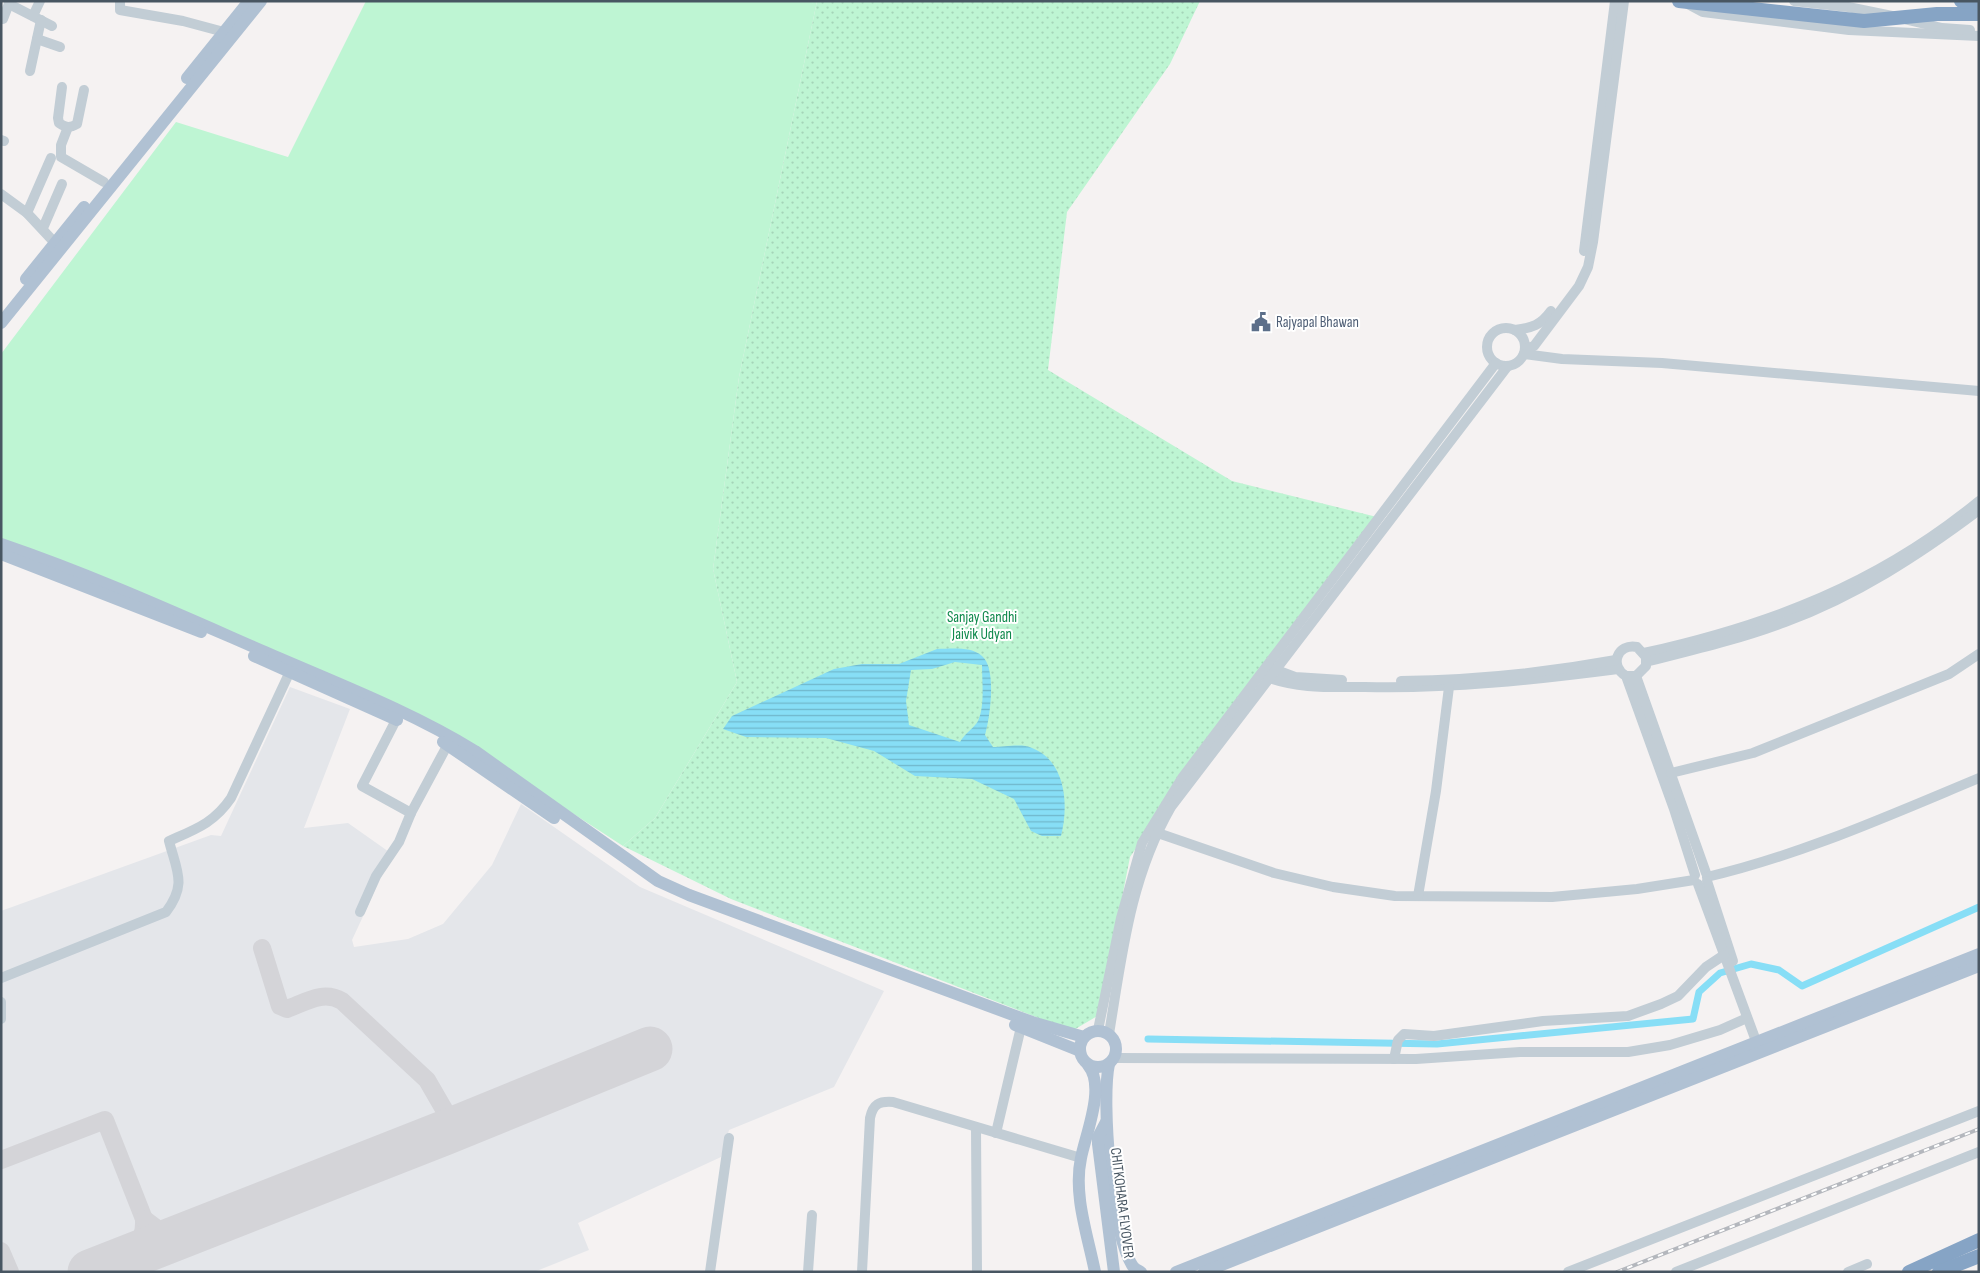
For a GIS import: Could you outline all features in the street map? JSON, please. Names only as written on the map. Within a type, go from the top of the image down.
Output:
[{"type":"highway","points":[[1679,1],[1864,21],[1937,14],[1979,14]]},
{"type":"highway","points":[[1961,1],[1979,3]]},
{"type":"highway","points":[[1943,1267],[1979,1240]]},
{"type":"highway","points":[[1943,1267],[1979,1247]]},
{"type":"highway","points":[[1909,1272],[1943,1267],[1979,1256]]},
{"type":"main road","points":[[1,323],[249,1]]},
{"type":"main road","points":[[1,310],[55,243],[261,1]]},
{"type":"main road","points":[[1,544],[116,586],[212,633],[466,745],[658,881],[706,901],[1022,1019],[1084,1037]]},
{"type":"main road","points":[[1,554],[212,633]]},
{"type":"main road","points":[[291,668],[448,744],[625,867],[668,894],[1080,1051]]},
{"type":"main road","points":[[1204,1272],[1979,954]]},
{"type":"main road","points":[[1176,1272],[1761,1045],[1979,966]]},
{"type":"main road","points":[[1095,1272],[1078,1177],[1081,1158],[1095,1136],[1093,1070],[1083,1060],[1080,1051],[1084,1037],[1091,1031],[1103,1032],[1116,1042],[1106,1077],[1106,1122],[1115,1202],[1124,1250],[1136,1270]]},
{"type":"main road","points":[[1088,1065],[1102,1067],[1112,1061]]},
{"type":"main road","name":"CHITKOHARA FLYOVER","points":[[1106,1122],[1095,1136],[1114,1272]]},
{"type":"street","points":[[30,71],[37,39],[37,18],[40,1]]},
{"type":"street","points":[[120,1],[120,10],[183,21],[224,32]]},
{"type":"street","points":[[1507,367],[1491,360],[1487,353],[1488,338],[1500,329],[1533,328],[1544,320],[1573,282],[1581,265],[1586,241],[1615,1]]},
{"type":"street","points":[[1103,1032],[1122,918],[1152,831],[1182,778],[1268,673],[1507,367],[1516,364],[1524,352],[1534,346],[1579,286],[1588,267],[1593,242],[1624,1]]},
{"type":"street","points":[[1684,1],[1703,12],[1725,16],[1849,30],[1979,36]]},
{"type":"street","points":[[1794,1],[1867,10],[1942,28],[1979,30]]},
{"type":"street","points":[[3,19],[9,2],[52,26]]},
{"type":"street","points":[[37,39],[60,47]]},
{"type":"street","points":[[62,87],[58,118],[59,123],[68,127],[77,124],[84,90]]},
{"type":"street","points":[[68,127],[62,145],[61,157],[108,182]]},
{"type":"street","points":[[27,212],[50,158]]},
{"type":"street","points":[[42,228],[62,184]]},
{"type":"street","points":[[1,194],[27,212],[55,243]]},
{"type":"street","points":[[1515,330],[1523,338],[1524,352]]},
{"type":"street","points":[[1524,352],[1562,359],[1662,363],[1979,390]]},
{"type":"street","points":[[1268,673],[1496,363]]},
{"type":"street","points":[[1645,657],[1746,627],[1804,606],[1840,590],[1915,547],[1979,501]]},
{"type":"street","points":[[1645,657],[1761,631],[1850,594],[1908,560],[1979,510]]},
{"type":"street","points":[[1268,673],[1314,679],[1447,680],[1570,669],[1624,670],[1644,670],[1645,657],[1637,647],[1628,647],[1620,651],[1624,670],[1701,878]]},
{"type":"street","points":[[1671,773],[1753,753],[1949,674],[1979,654]]},
{"type":"street","points":[[1,978],[166,912],[175,900],[180,885],[169,841],[204,826],[220,814],[232,798],[291,668]]},
{"type":"street","points":[[1268,673],[1316,686],[1449,687],[1624,670]]},
{"type":"street","points":[[1624,670],[1671,773],[1701,878],[1727,958],[1761,1045]]},
{"type":"street","points":[[1418,896],[1436,791],[1449,687]]},
{"type":"street","points":[[396,720],[362,786],[411,814]]},
{"type":"street","points":[[360,912],[376,876],[399,842],[411,814],[448,744]]},
{"type":"street","points":[[1152,831],[1181,842],[1311,882],[1366,892],[1418,896],[1552,897],[1637,889],[1701,878],[1804,848],[1899,812],[1979,778]]},
{"type":"street","points":[[1160,819],[1181,842]]},
{"type":"street","points":[[1147,843],[1181,842]]},
{"type":"street","points":[[1394,1059],[1397,1043],[1406,1034],[1434,1036],[1543,1021],[1628,1016],[1678,996],[1706,967],[1727,958]]},
{"type":"street","points":[[1735,976],[1747,1018],[1761,1045]]},
{"type":"street","points":[[1,1002],[1,1019]]},
{"type":"street","points":[[1112,1061],[1394,1059],[1538,1052],[1628,1052],[1678,1043],[1720,1030],[1747,1018]]},
{"type":"street","points":[[996,1133],[1021,1027]]},
{"type":"street","points":[[862,1272],[870,1118],[875,1105],[879,1102],[893,1102],[1081,1158]]},
{"type":"street","points":[[1568,1272],[1979,1111]]},
{"type":"street","points":[[976,1128],[977,1272]]},
{"type":"street","points":[[710,1272],[729,1138]]},
{"type":"street","points":[[1676,1272],[1979,1152]]},
{"type":"street","points":[[808,1272],[812,1215]]},
{"type":"street","points":[[1848,1272],[1866,1264]]},
{"type":"shaded area","points":[[290,687],[350,709],[304,828],[348,823],[392,854],[352,940],[354,947],[408,939],[443,924],[492,865],[521,804],[640,887],[884,991],[834,1087],[729,1130],[721,1157],[578,1223],[589,1250],[534,1272],[1,1272],[1,911],[211,835],[221,836]]},
{"type":"green space","points":[[366,1],[817,1],[739,377],[713,569],[737,682],[655,818],[623,846],[434,723],[1,543],[1,354],[176,122],[288,157]]},
{"type":"green space","name":"Sanjay Gandhi Jaivik Udyan","points":[[817,1],[1200,1],[1170,64],[1067,212],[1048,370],[1232,481],[1377,517],[1212,736],[1130,857],[1099,1015],[1072,1031],[731,899],[623,846],[655,818],[737,682],[713,569],[739,377]]},
{"type":"water","points":[[937,649],[966,649],[982,656],[987,662],[991,682],[989,717],[985,735],[993,747],[1018,745],[1032,748],[1043,754],[1052,763],[1058,773],[1064,798],[1065,811],[1061,836],[1042,836],[1031,831],[1014,799],[972,779],[915,776],[874,751],[826,738],[746,737],[723,729],[732,716],[834,669],[862,664],[899,664]],"holes":[[[955,662],[982,665],[982,708],[977,723],[960,742],[909,725],[906,701],[911,670],[932,669]]]},
{"type":"waterway","points":[[1148,1039],[1437,1044],[1693,1019],[1699,992],[1720,973],[1751,964],[1779,970],[1802,986],[1979,907]]},
{"type":"taxiway","points":[[262,948],[280,1006],[287,1009],[321,997],[335,998],[342,1001],[427,1080],[449,1118],[450,1124],[444,1133]]},
{"type":"taxiway","points":[[1,1160],[105,1120],[144,1219],[143,1234],[133,1255]]},
{"type":"taxiway","points":[[144,1219],[164,1234],[180,1236]]},
{"type":"taxiway","points":[[1,1251],[10,1272]]},
{"type":"runway","points":[[90,1272],[444,1133],[650,1049]]},
{"type":"railway","points":[[1617,1272],[1979,1129]]},
{"type":"place","name":"Rajyapal Bhawan","points":[[1261,322]]}]
